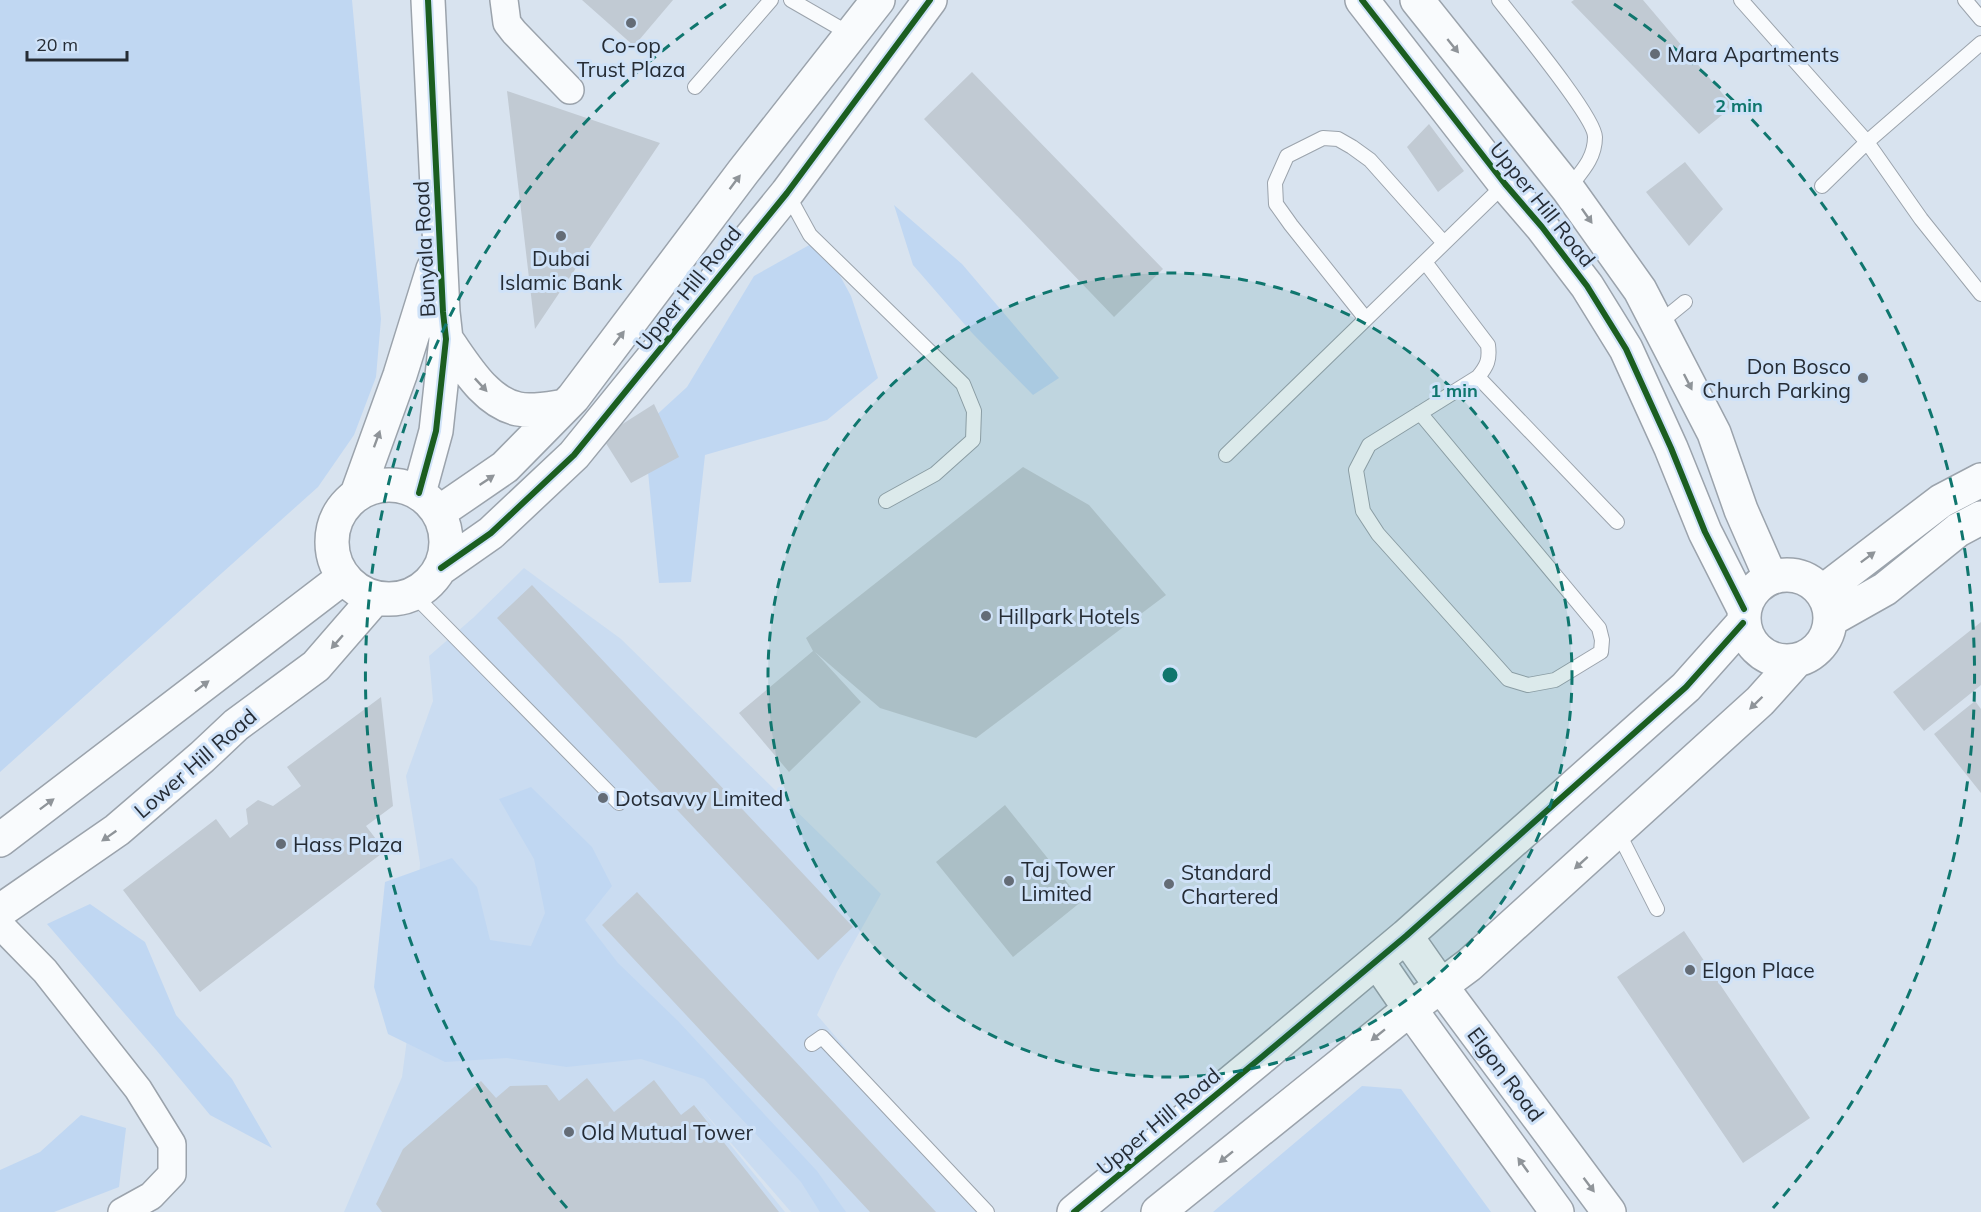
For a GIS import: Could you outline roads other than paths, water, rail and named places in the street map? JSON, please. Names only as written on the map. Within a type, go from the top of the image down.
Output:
[{"type":"street","name":"Bunyala Road","points":[[428,0],[446,339],[429,503]]},
{"type":"street","points":[[504,0],[507,23],[570,90]]},
{"type":"street","name":"Upper Hill Road","points":[[429,503],[505,467],[573,399],[742,172],[878,0]]},
{"type":"street","name":"Upper Hill Road","points":[[441,568],[491,533],[574,455],[787,193],[930,0]]},
{"type":"street","name":"Upper Hill Road","points":[[1074,1212],[1377,961],[1686,687],[1743,616],[1626,349],[1587,286],[1362,0]]},
{"type":"street","name":"Upper Hill Road","points":[[1417,0],[1568,189],[1640,290],[1714,433],[1741,510],[1770,576]]},
{"type":"street","name":"Bunyala Road","points":[[357,494],[400,375],[440,247]]},
{"type":"street","points":[[446,339],[470,374],[490,395],[518,409],[565,406]]},
{"type":"street","points":[[1826,606],[1941,501],[1981,480]]},
{"type":"street","points":[[388,484],[404,487],[429,503],[445,531],[446,550],[441,568],[429,583],[413,594],[394,599],[375,598],[358,590],[344,577],[335,561],[332,542],[335,524],[344,507],[357,494],[372,487],[388,484]]},
{"type":"street","points":[[1826,606],[1885,589],[1958,530],[1981,518]]},
{"type":"street","points":[[1785,574],[1800,576],[1812,582],[1826,606],[1827,634],[1820,646],[1809,656],[1796,661],[1782,661],[1768,658],[1756,649],[1743,616],[1749,595],[1758,584],[1770,576],[1785,574]]},
{"type":"street","points":[[0,840],[344,577]]},
{"type":"street","name":"Lower Hill Road","points":[[0,911],[117,830],[236,725],[316,666],[375,598]]},
{"type":"street","points":[[1158,1212],[1469,965],[1760,701],[1796,661]]},
{"type":"street","points":[[0,925],[45,971],[138,1089],[172,1144],[172,1174],[151,1196],[122,1212]]},
{"type":"street","name":"Elgon Road","points":[[1406,936],[1609,1212]]},
{"type":"street","name":"Elgon Road","points":[[1377,961],[1557,1212]]},
{"type":"lane","points":[[695,87],[771,0]]},
{"type":"lane","points":[[791,0],[850,34]]},
{"type":"lane","points":[[1499,0],[1586,113],[1596,134],[1593,158],[1568,189]]},
{"type":"lane","points":[[1741,0],[1867,142],[1921,219],[1981,294]]},
{"type":"lane","points":[[1965,0],[1981,19]]},
{"type":"lane","points":[[1822,186],[1867,142],[1981,43]]},
{"type":"lane","points":[[1366,319],[1276,204],[1275,183],[1287,156],[1323,138],[1338,139],[1370,159],[1444,243]]},
{"type":"lane","points":[[1226,455],[1505,184]]},
{"type":"lane","points":[[787,193],[810,236],[963,384],[974,411],[973,440],[935,474],[886,501]]},
{"type":"lane","points":[[1420,413],[1599,628],[1602,640],[1601,652],[1555,680],[1528,685],[1508,679],[1378,534],[1363,511],[1356,470],[1369,445],[1420,413],[1478,377],[1490,357],[1488,345],[1425,262]]},
{"type":"lane","points":[[1658,324],[1685,302]]},
{"type":"lane","points":[[1478,377],[1617,522]]},
{"type":"lane","points":[[413,594],[620,803]]},
{"type":"lane","points":[[1617,830],[1658,909]]},
{"type":"lane","points":[[812,1044],[822,1037],[987,1212]]},
{"type":"place","name":"Co-op Trust Plaza","points":[[631,23]]},
{"type":"place","name":"Mara Apartments","points":[[1655,54]]},
{"type":"place","name":"Dubai Islamic Bank","points":[[561,236]]},
{"type":"place","name":"Don Bosco Church Parking","points":[[1863,378]]},
{"type":"place","name":"Hillpark Hotels","points":[[986,616]]},
{"type":"place","name":"Dotsavvy Limited","points":[[603,798]]},
{"type":"place","name":"Hass Plaza","points":[[281,844]]},
{"type":"place","name":"Taj Tower Limited","points":[[1009,881]]},
{"type":"place","name":"Standard Chartered","points":[[1169,884]]},
{"type":"place","name":"Elgon Place","points":[[1690,970]]},
{"type":"place","name":"Old Mutual Tower","points":[[569,1132]]}]
